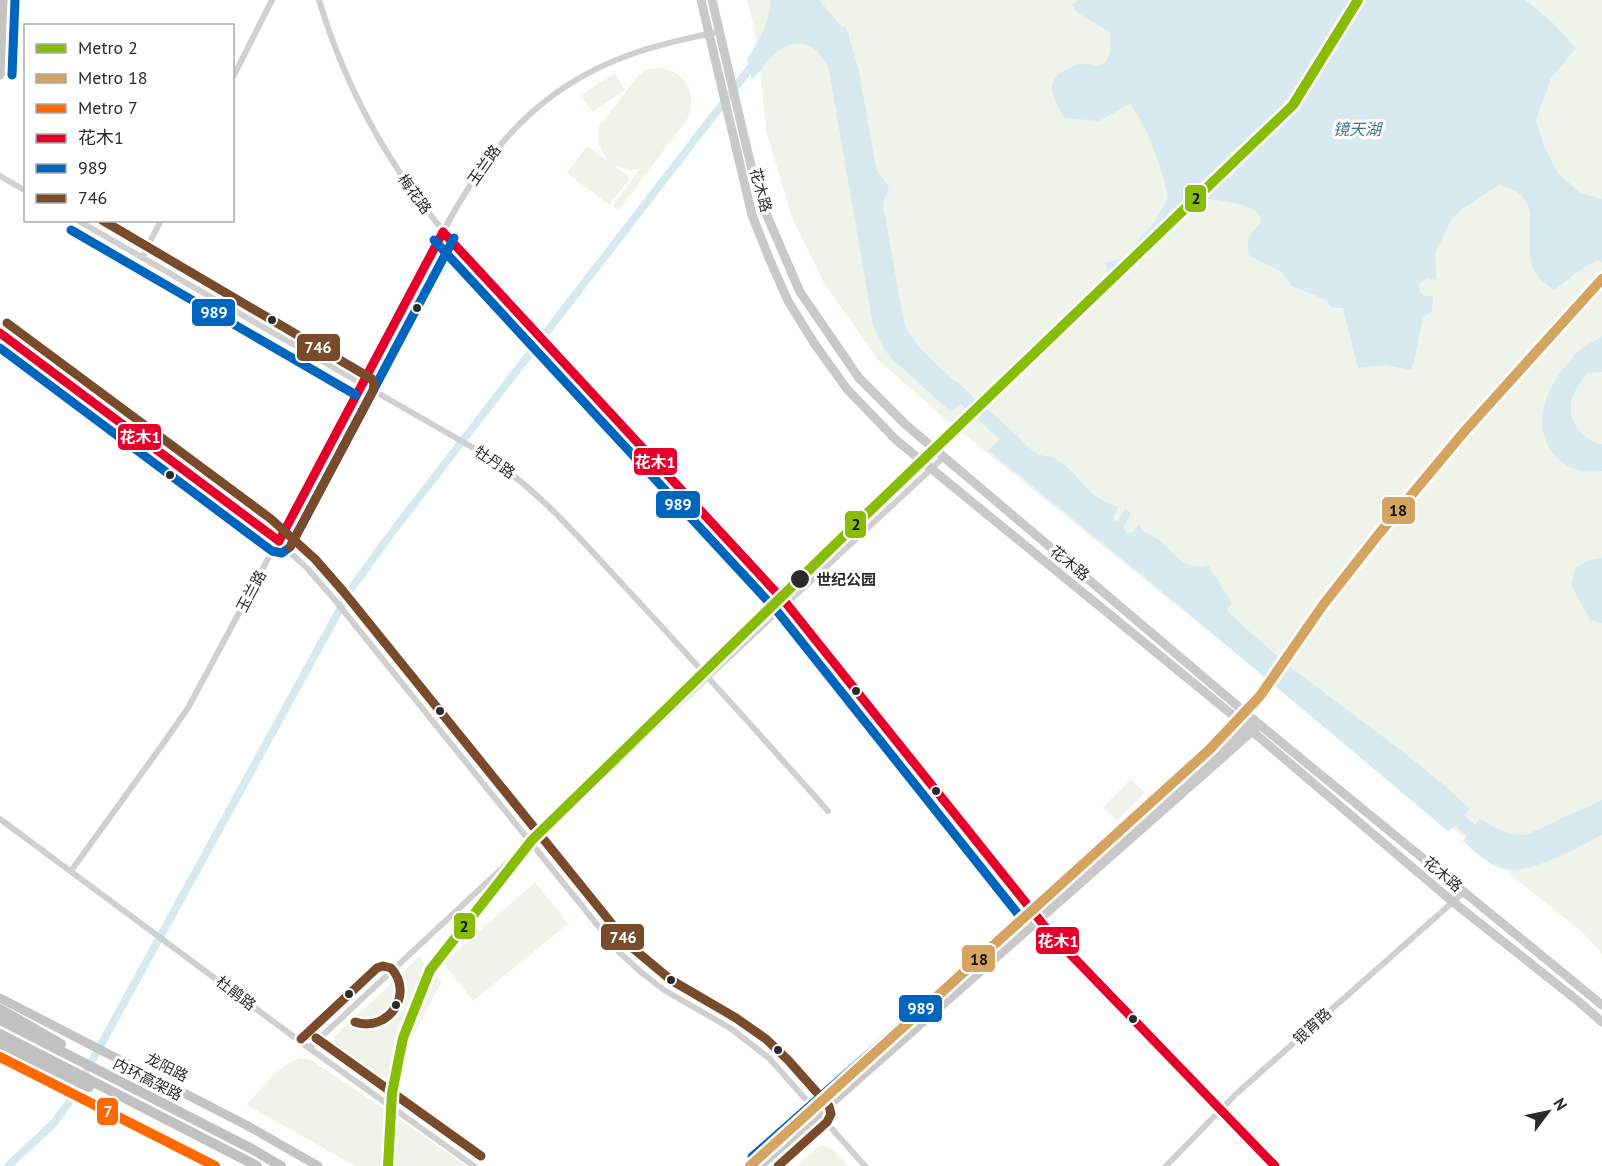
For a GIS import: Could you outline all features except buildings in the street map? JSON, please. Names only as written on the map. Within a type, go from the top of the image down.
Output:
[{"type":"highway","points":[[0,1009],[75,1055]]},
{"type":"highway","name":"内环高架路","points":[[0,1020],[75,1055],[125,1084],[281,1166]]},
{"type":"highway","name":"内环高架路","points":[[0,1034],[67,1072],[257,1166]]},
{"type":"highway","points":[[0,1044],[67,1072]]},
{"type":"main road","points":[[0,75],[3,0]]},
{"type":"main road","name":"花木路","points":[[701,0],[752,215],[788,301],[847,389],[895,439],[931,469],[1602,1005]]},
{"type":"main road","name":"花木路","points":[[712,0],[752,170],[765,211],[800,292],[859,378],[905,424],[1453,902],[1602,1022]]},
{"type":"main road","points":[[747,1166],[816,1110],[1253,726]]},
{"type":"main road","name":"龙阳路","points":[[0,998],[256,1130],[318,1166]]},
{"type":"main road","points":[[0,1058],[211,1166]]},
{"type":"main road","points":[[760,1166],[816,1110]]},
{"type":"street","points":[[234,75],[272,0]]},
{"type":"street","name":"梅花路","points":[[319,0],[337,54],[369,124],[403,178],[443,232],[651,454],[786,603],[1036,917],[1275,1166]]},
{"type":"street","name":"玉兰路","points":[[71,871],[188,708],[443,232],[466,192],[493,153],[512,130],[545,102],[582,77],[618,59],[660,45],[720,31]]},
{"type":"street","points":[[0,176],[24,190]]},
{"type":"street","name":"牡丹路","points":[[80,222],[452,435],[514,474],[543,500],[708,676],[828,811]]},
{"type":"street","points":[[142,258],[160,222]]},
{"type":"street","points":[[0,333],[279,540],[334,599],[630,963],[675,998],[730,1028],[759,1049],[779,1068],[865,1166]]},
{"type":"street","points":[[309,1048],[944,457]]},
{"type":"street","name":"杜鹃路","points":[[0,819],[309,1048],[474,1166]]},
{"type":"street","name":"银宵路","points":[[1166,1166],[1220,1109],[1463,893]]},
{"type":"shaded area","points":[[747,0],[1602,0],[1602,954],[1583,933],[945,419],[878,360],[824,283],[791,215],[767,134],[755,32]]},
{"type":"shaded area","points":[[660,68],[677,74],[688,85],[691,100],[688,118],[619,210],[613,206],[640,169],[631,170],[615,166],[630,178],[609,205],[567,173],[587,146],[608,161],[599,145],[598,127],[639,75],[648,69]]},
{"type":"shaded area","points":[[615,73],[625,90],[592,112],[581,95]]},
{"type":"shaded area","points":[[1131,779],[1145,793],[1117,821],[1103,807]]},
{"type":"shaded area","points":[[535,882],[568,924],[473,1001],[443,963]]},
{"type":"shaded area","points":[[419,957],[442,981],[408,1046],[395,1098],[336,1051],[334,1037]]},
{"type":"shaded area","points":[[299,1058],[311,1060],[466,1166],[355,1166],[247,1105],[277,1072]]},
{"type":"shaded area","points":[[823,1145],[833,1149],[848,1166],[796,1166],[819,1146]]},
{"type":"water","points":[[771,0],[819,0],[842,27],[845,26],[849,34],[859,71],[877,171],[889,187],[883,204],[904,323],[924,352],[970,395],[951,412],[891,358],[873,326],[826,63],[816,51],[804,44],[789,45],[773,56],[752,80],[747,59],[763,31]]},
{"type":"water","name":"镜天湖","points":[[1078,0],[1525,0],[1553,23],[1576,48],[1551,78],[1536,120],[1544,146],[1557,172],[1580,193],[1602,199],[1602,262],[1597,260],[1554,290],[1540,278],[1532,267],[1528,205],[1523,197],[1514,190],[1499,185],[1461,210],[1451,220],[1435,254],[1437,280],[1427,278],[1419,284],[1420,292],[1425,296],[1433,296],[1432,311],[1423,317],[1411,370],[1386,365],[1358,368],[1343,308],[1333,308],[1326,300],[1292,286],[1281,271],[1249,256],[1248,240],[1261,219],[1258,213],[1241,205],[1188,197],[1182,216],[1138,246],[1128,260],[1121,282],[1109,277],[1105,263],[1123,258],[1155,221],[1168,198],[1154,149],[1130,104],[1099,121],[1064,118],[1054,99],[1052,86],[1058,75],[1078,65],[1102,64],[1106,62],[1110,53],[1110,32],[1078,13],[1072,5]]},
{"type":"water","points":[[1602,336],[1602,372],[1587,373],[1575,391],[1571,403],[1572,417],[1579,430],[1589,439],[1602,444],[1602,471],[1585,471],[1559,460],[1550,450],[1542,423],[1544,407],[1549,392],[1566,365],[1581,349]]},
{"type":"water","points":[[1008,432],[1039,455],[1052,457],[1069,468],[1090,492],[1105,502],[1119,507],[1113,520],[1118,521],[1125,509],[1131,513],[1123,528],[1127,533],[1133,532],[1139,524],[1144,532],[1160,541],[1188,565],[1208,565],[1232,603],[1227,610],[1316,687],[1410,758],[1470,809],[1449,832],[1152,583],[988,450]]},
{"type":"water","points":[[1602,558],[1602,623],[1590,620],[1571,585],[1576,567],[1590,560]]},
{"type":"water","points":[[1602,800],[1602,835],[1538,865],[1512,870],[1501,868],[1476,853],[1463,841],[1480,818],[1502,831],[1526,835]]},
{"type":"waterway","points":[[8,1166],[54,1123],[70,1101],[351,589],[393,531],[754,63]]},
{"type":"waterway","points":[[952,387],[1018,446]]},
{"type":"waterway","points":[[1447,810],[1485,842]]},
{"type":"metro line","name":"2","points":[[388,1166],[392,1093],[403,1038],[430,970],[532,840],[851,529],[1293,105],[1358,0]]},
{"type":"metro line","name":"18","points":[[750,1166],[1209,750],[1260,696],[1323,605],[1378,535],[1464,432],[1602,279]]},
{"type":"metro line","name":"7","points":[[0,1057],[215,1166]]},
{"type":"transit line","name":"989","points":[[12,75],[15,0]]},
{"type":"transit line","name":"746","points":[[105,222],[372,379],[373,391],[290,547]]},
{"type":"transit line","name":"989","points":[[71,230],[356,395]]},
{"type":"transit line","name":"花木1","points":[[443,232],[786,603],[1050,933],[1275,1166]]},
{"type":"transit line","name":"花木1","points":[[279,541],[443,232]]},
{"type":"transit line","name":"989","points":[[0,348],[272,551],[282,553],[290,547],[454,238]]},
{"type":"transit line","name":"989","points":[[434,240],[777,611],[1022,919],[752,1157]]},
{"type":"transit line","name":"746","points":[[7,323],[271,519],[315,559],[629,945],[671,980],[736,1018],[766,1039],[788,1060],[829,1106],[831,1114],[827,1122],[778,1166]]},
{"type":"transit line","name":"花木1","points":[[0,333],[279,541]]},
{"type":"transit line","name":"746","points":[[301,1039],[377,968],[383,966],[391,968],[398,978],[400,989],[399,999],[394,1009],[378,1022],[367,1024],[355,1022]]},
{"type":"transit line","name":"746","points":[[316,1038],[481,1156]]},
{"type":"place","name":"世纪公园","points":[[800,579]]}]
